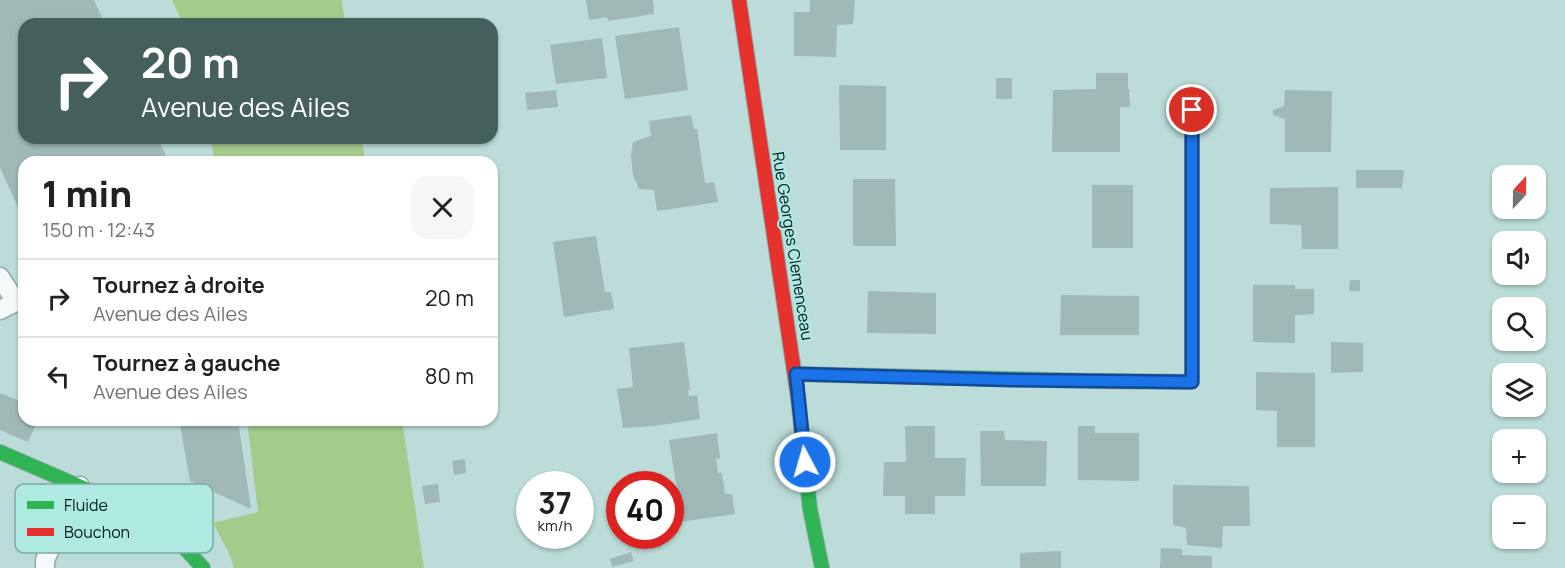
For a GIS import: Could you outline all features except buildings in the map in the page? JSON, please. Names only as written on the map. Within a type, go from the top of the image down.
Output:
[{"type":"street","name":"Rue Georges Clemenceau","points":[[739,0],[796,374],[810,509],[822,568]]},
{"type":"street","points":[[796,374],[1192,382],[1192,110]]},
{"type":"street","points":[[0,452],[75,484]]},
{"type":"street","points":[[189,553],[203,568]]},
{"type":"lane","points":[[0,277],[16,302],[0,310]]},
{"type":"lane","points":[[45,568],[48,553]]},
{"type":"green space","points":[[172,0],[342,0],[344,18],[180,18]]},
{"type":"green space","points":[[212,144],[363,144],[364,156],[213,156]]},
{"type":"green space","points":[[248,426],[403,426],[424,568],[234,568],[229,553],[213,523],[258,512]]},
{"type":"traffic: fast","points":[[796,374],[1090,381]]},
{"type":"traffic: fast","points":[[798,398],[810,509],[822,568]]},
{"type":"traffic: fast","points":[[0,452],[74,484]]},
{"type":"traffic: fast","points":[[189,553],[203,568]]},
{"type":"traffic: jam","points":[[739,0],[798,398]]},
{"type":"traffic: jam","points":[[1090,381],[1192,382],[1192,110]]},
{"type":"route","points":[[805,462],[796,374],[1192,382],[1192,110]]}]
